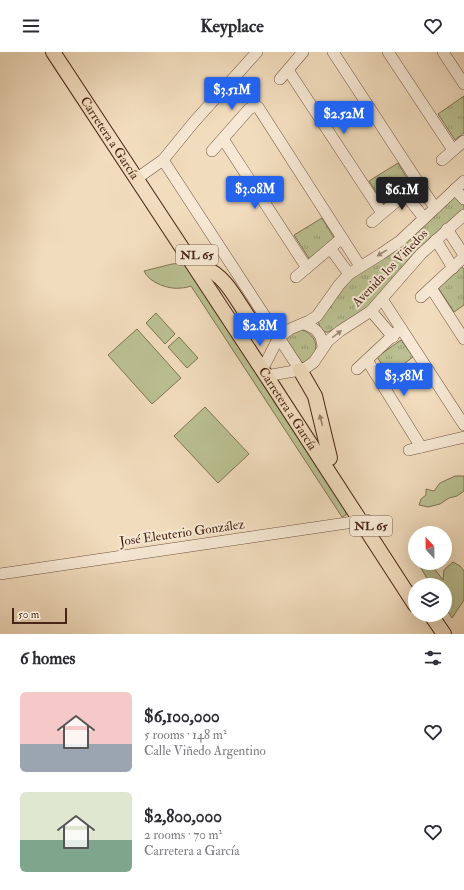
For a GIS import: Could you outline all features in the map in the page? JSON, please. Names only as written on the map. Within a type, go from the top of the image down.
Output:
[{"type":"main road","name":"Carretera a García","points":[[53,52],[205,268],[408,593]]},
{"type":"main road","name":"Carretera a García","points":[[63,52],[140,177],[268,370],[330,458]]},
{"type":"main road","points":[[205,268],[214,272],[223,281],[256,327],[276,332]]},
{"type":"main road","points":[[300,370],[315,396],[330,458]]},
{"type":"main road","name":"NL 65","points":[[330,458],[364,521],[408,581]]},
{"type":"main road","points":[[426,622],[434,634]]},
{"type":"main road","points":[[436,622],[444,634]]},
{"type":"street","points":[[140,177],[163,160],[194,122],[257,52]]},
{"type":"street","points":[[280,79],[303,52]]},
{"type":"street","points":[[333,52],[435,208]]},
{"type":"street","points":[[388,52],[453,150]]},
{"type":"street","points":[[444,52],[464,84]]},
{"type":"street","points":[[288,70],[382,213]]},
{"type":"street","points":[[212,151],[250,109],[255,106],[258,107],[360,266]]},
{"type":"street","points":[[223,139],[307,268]]},
{"type":"street","points":[[442,160],[464,141]]},
{"type":"street","points":[[163,160],[300,370]]},
{"type":"street","name":"Avenida los Viñedos","points":[[276,332],[303,324],[317,316],[339,285],[349,274],[391,248],[464,181]]},
{"type":"street","points":[[372,222],[418,183]]},
{"type":"street","points":[[455,189],[464,199]]},
{"type":"street","points":[[405,194],[424,218]]},
{"type":"street","name":"Avenida los Viñedos","points":[[300,370],[314,362],[323,347],[334,335],[371,311],[413,262],[464,215]]},
{"type":"street","points":[[421,297],[464,256],[447,230]]},
{"type":"street","points":[[296,277],[342,238]]},
{"type":"street","points":[[436,240],[453,268]]},
{"type":"street","points":[[330,248],[349,274]]},
{"type":"street","points":[[431,288],[464,339]]},
{"type":"street","points":[[382,299],[464,425]]},
{"type":"street","points":[[371,311],[393,336]]},
{"type":"street","points":[[303,324],[311,326],[318,331],[322,338],[323,347]]},
{"type":"street","points":[[357,369],[402,328]]},
{"type":"street","points":[[276,332],[268,370],[300,370]]},
{"type":"street","points":[[367,360],[421,447]]},
{"type":"street","points":[[409,450],[464,437]]},
{"type":"street","name":"José Eleuterio González","points":[[0,574],[364,521]]},
{"type":"green space","points":[[464,96],[464,133],[455,140],[438,114]]},
{"type":"green space","points":[[398,163],[410,183],[384,204],[369,181]]},
{"type":"green space","points":[[464,188],[464,211],[407,261],[371,305],[347,322],[328,332],[323,332],[320,328],[318,320],[343,286]]},
{"type":"green space","points":[[322,218],[336,241],[310,260],[294,235]]},
{"type":"green space","points":[[183,263],[192,274],[346,511],[346,515],[342,517],[191,286],[185,288],[166,287],[150,279],[144,271],[172,264]]},
{"type":"green space","points":[[460,265],[464,269],[464,305],[454,312],[437,286]]},
{"type":"green space","points":[[156,313],[175,334],[165,344],[146,323]]},
{"type":"green space","points":[[137,329],[181,378],[152,404],[108,355]]},
{"type":"green space","points":[[300,329],[310,334],[316,346],[312,361],[303,364],[284,336]]},
{"type":"green space","points":[[179,337],[198,358],[187,368],[168,347]]},
{"type":"green space","points":[[401,340],[413,357],[389,375],[377,357]]},
{"type":"green space","points":[[205,407],[249,454],[218,483],[174,436]]},
{"type":"green space","points":[[455,476],[464,476],[464,491],[440,504],[428,507],[419,505],[421,499],[426,495],[426,489],[434,491],[440,483]]},
{"type":"green space","points":[[452,563],[460,566],[464,571],[464,600],[452,618],[452,578],[443,578],[444,570],[452,570]]},
{"type":"green space","points":[[422,570],[435,570],[441,578],[427,578]]}]
